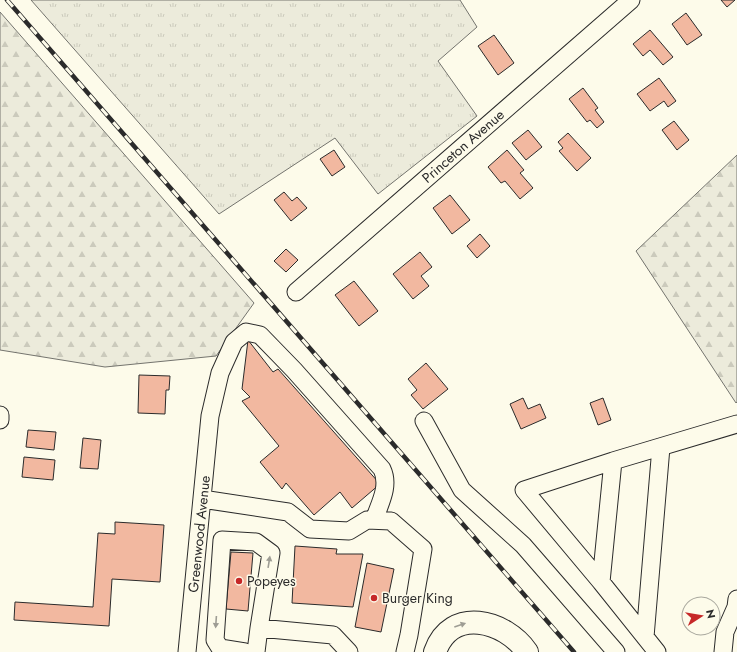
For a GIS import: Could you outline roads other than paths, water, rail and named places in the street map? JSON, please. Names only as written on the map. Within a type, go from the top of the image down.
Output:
[{"type":"main road","points":[[436,652],[442,638],[447,632],[460,624],[473,622],[490,625],[504,631],[517,640],[528,652]]},
{"type":"street","name":"Princeton Avenue","points":[[296,292],[631,0]]},
{"type":"street","name":"Greenwood Avenue","points":[[187,652],[210,416],[220,373],[234,342],[246,332],[260,335],[294,370],[382,469],[385,476],[385,487],[374,520]]},
{"type":"street","points":[[0,415],[0,420]]},
{"type":"street","points":[[424,421],[462,490],[522,545],[616,652]]},
{"type":"street","points":[[657,652],[524,490],[612,461],[737,424]]},
{"type":"street","points":[[645,638],[661,447]]},
{"type":"street","points":[[601,582],[612,461]]},
{"type":"street","points":[[202,499],[288,512],[310,530],[349,531],[367,520],[391,521],[423,549],[405,652]]},
{"type":"street","points":[[245,652],[220,648],[215,640],[222,540],[256,542],[271,553],[256,652]]},
{"type":"street","points":[[192,596],[218,600]]},
{"type":"street","points":[[723,652],[725,632],[736,607],[737,599]]},
{"type":"street","points":[[259,628],[333,635],[350,652]]},
{"type":"railway","points":[[7,0],[574,652]]},
{"type":"place","name":"Popeyes","points":[[239,581]]},
{"type":"place","name":"Burger King","points":[[374,598]]}]
